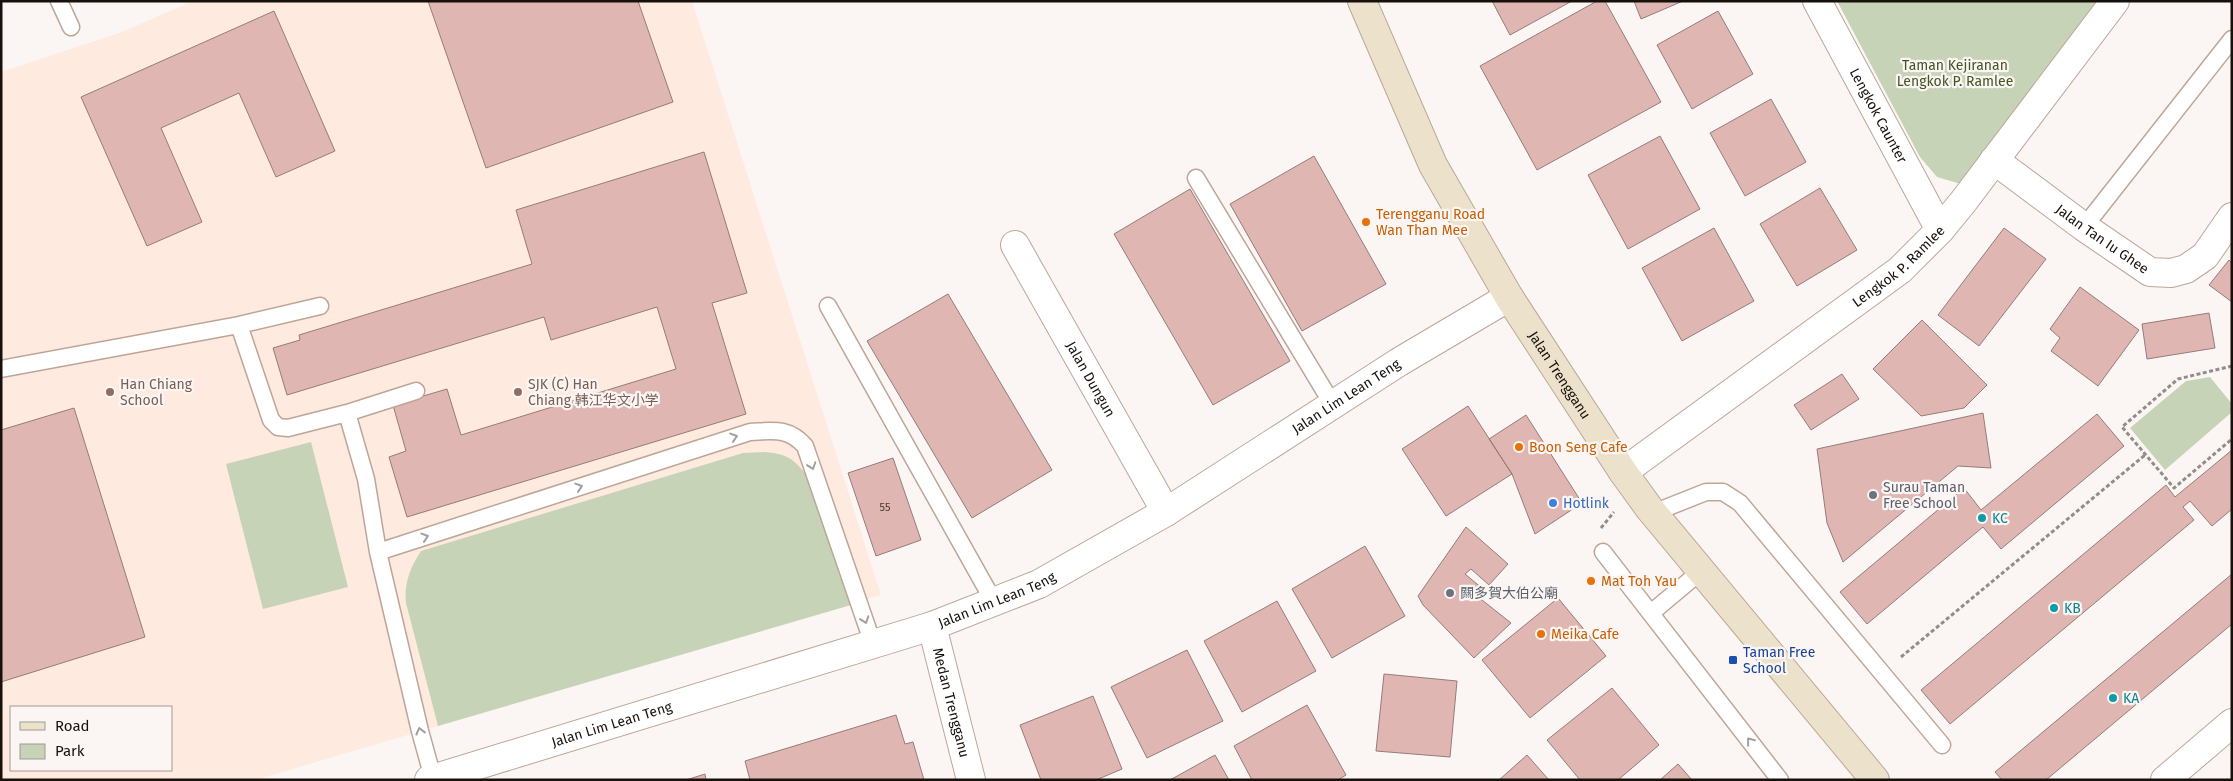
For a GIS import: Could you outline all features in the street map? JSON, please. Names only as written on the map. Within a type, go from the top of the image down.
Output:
[{"type":"main road","name":"Jalan Trengganu","points":[[1362,1],[1433,165],[1509,297],[1630,481],[1653,513],[1875,780]]},
{"type":"street","name":"Lengkok Caunter","points":[[1816,1],[1940,230]]},
{"type":"street","name":"Lengkok P. Ramlee","points":[[1630,481],[1900,270],[1940,230],[1963,202],[2115,1]]},
{"type":"street","name":"Jalan Tan Iu Ghee","points":[[1994,160],[2084,227],[2150,272],[2170,273],[2186,268],[2205,256],[2232,217]]},
{"type":"street","name":"Jalan Dungun","points":[[1015,245],[1166,512]]},
{"type":"street","name":"Jalan Lim Lean Teng","points":[[431,779],[932,626],[1039,584],[1166,512],[1399,362],[1509,297]]},
{"type":"street","name":"Medan Trengganu","points":[[932,626],[971,780]]},
{"type":"street","points":[[2165,780],[2232,723]]},
{"type":"lane","points":[[59,1],[71,27]]},
{"type":"lane","points":[[2084,227],[2232,39]]},
{"type":"lane","points":[[1196,178],[1333,405]]},
{"type":"lane","points":[[1,369],[239,325],[320,306]]},
{"type":"lane","points":[[828,306],[994,602]]},
{"type":"lane","points":[[239,325],[271,420],[278,427],[288,428],[347,414],[416,391]]},
{"type":"lane","points":[[347,414],[366,479],[378,552],[431,779]]},
{"type":"lane","points":[[378,552],[750,432],[783,431],[796,436],[805,446],[873,644]]},
{"type":"lane","points":[[1653,513],[1706,492],[1723,492],[1740,503],[1942,745]]},
{"type":"lane","points":[[1603,552],[1780,780]]},
{"type":"lane","points":[[1651,613],[1701,571]]},
{"type":"path","points":[[2232,366],[2178,379],[2122,427],[2174,488],[2232,439]]},
{"type":"path","points":[[1881,673],[2145,455]]},
{"type":"path","points":[[1603,552],[1598,542],[1600,530],[1630,481]]},
{"type":"shaded area","points":[[193,1],[692,1],[881,595],[255,780],[1,780],[1,72],[122,32]]},
{"type":"green space","name":"Taman Kejiranan Lengkok P. Ramlee","points":[[1837,1],[2097,1],[1961,184],[1937,177],[1920,157]]},
{"type":"green space","points":[[2210,377],[2232,404],[2232,412],[2165,470],[2130,428],[2186,381]]},
{"type":"green space","points":[[311,442],[348,587],[263,609],[226,464]]},
{"type":"green space","points":[[765,452],[788,457],[805,473],[851,605],[438,726],[406,603],[406,589],[409,576],[421,551],[743,453]]},
{"type":"building","points":[[428,1],[638,1],[673,102],[486,168]]},
{"type":"building","points":[[1492,1],[1572,1],[1510,35]]},
{"type":"building","points":[[1597,1],[1605,1],[1661,102],[1537,170],[1480,66]]},
{"type":"building","points":[[1634,1],[1683,1],[1641,19]]},
{"type":"building","points":[[274,11],[335,151],[276,177],[239,93],[161,128],[202,222],[147,246],[81,97]]},
{"type":"building","points":[[1718,11],[1753,74],[1692,109],[1657,45]]},
{"type":"building","points":[[1771,99],[1806,162],[1745,196],[1710,133]]},
{"type":"building","points":[[1660,136],[1700,209],[1628,249],[1588,175]]},
{"type":"building","points":[[704,152],[747,293],[712,303],[746,414],[407,517],[389,457],[406,451],[393,405],[447,389],[461,435],[676,369],[657,307],[551,340],[544,317],[287,395],[273,348],[300,340],[299,335],[532,264],[516,210]]},
{"type":"building","points":[[1314,156],[1386,284],[1302,331],[1230,204]]},
{"type":"building","points":[[1820,188],[1857,250],[1797,286],[1760,224]]},
{"type":"building","points":[[1190,189],[1290,361],[1213,405],[1114,234]]},
{"type":"building","points":[[1714,228],[1754,301],[1682,341],[1642,268]]},
{"type":"building","points":[[2004,228],[2046,259],[1979,346],[1938,315]]},
{"type":"building","points":[[2229,260],[2232,263],[2232,302],[2209,285]]},
{"type":"building","points":[[2080,287],[2139,330],[2098,386],[2051,351],[2060,338],[2050,329]]},
{"type":"building","points":[[948,294],[1052,470],[972,518],[867,341]]},
{"type":"building","points":[[2209,313],[2215,348],[2147,359],[2142,324]]},
{"type":"building","points":[[1922,320],[1987,385],[1964,408],[1921,416],[1873,369]]},
{"type":"building","points":[[1842,374],[1859,399],[1811,430],[1794,405]]},
{"type":"building","points":[[1468,406],[1512,474],[1446,516],[1402,449]]},
{"type":"building","points":[[74,408],[145,637],[1,682],[1,430]]},
{"type":"building","name":"Surau Taman Free School","points":[[1983,413],[1991,468],[1958,466],[1843,562],[1827,523],[1817,449]]},
{"type":"building","name":"KC","points":[[2097,414],[2124,446],[2001,549],[1983,527],[1867,624],[1840,592],[1964,488],[1981,510]]},
{"type":"building","points":[[1526,415],[1582,503],[1535,534],[1512,474],[1489,439]]},
{"type":"building","name":"KB","points":[[2232,450],[2232,509],[2212,526],[2190,501],[2183,507],[2194,520],[1950,724],[1921,690],[2166,485],[2175,497]]},
{"type":"building","points":[[893,458],[921,540],[876,556],[848,473]]},
{"type":"building","name":"闗多賀大伯公廟","points":[[1466,527],[1508,564],[1489,585],[1471,569],[1465,574],[1483,589],[1477,596],[1511,623],[1474,658],[1423,605],[1418,596]]},
{"type":"building","points":[[1365,546],[1405,616],[1332,658],[1292,589]]},
{"type":"building","name":"KA","points":[[2232,574],[2232,624],[2046,780],[2002,780],[1995,772]]},
{"type":"building","points":[[1558,598],[1606,656],[1530,718],[1482,660]]},
{"type":"building","points":[[1277,601],[1316,671],[1242,712],[1204,641]]},
{"type":"building","points":[[1187,650],[1223,721],[1147,758],[1111,687]]},
{"type":"building","points":[[1384,674],[1457,681],[1450,757],[1376,751]]},
{"type":"building","points":[[1612,688],[1659,745],[1618,780],[1580,780],[1547,740]]},
{"type":"building","points":[[1093,696],[1122,769],[1096,780],[1041,780],[1020,725]]},
{"type":"building","points":[[1307,705],[1346,775],[1338,780],[1252,780],[1234,746]]},
{"type":"building","points":[[896,715],[905,744],[913,742],[924,780],[750,780],[745,761]]},
{"type":"building","points":[[1215,755],[1229,780],[1170,780]]},
{"type":"building","points":[[1527,755],[1549,780],[1499,780]]},
{"type":"building","points":[[1678,764],[1692,780],[1660,780]]},
{"type":"building","points":[[705,774],[706,780],[686,780]]},
{"type":"place","name":"Terengganu Road Wan Than Mee","points":[[1366,222]]},
{"type":"place","name":"Han Chiang School","points":[[110,392]]},
{"type":"place","name":"SJK (C) Han Chiang 韩江华文小学","points":[[518,392]]},
{"type":"place","name":"Boon Seng Cafe","points":[[1519,447]]},
{"type":"place","name":"Surau Taman Free School","points":[[1873,495]]},
{"type":"place","name":"Hotlink","points":[[1553,503]]},
{"type":"place","name":"KC","points":[[1982,518]]},
{"type":"place","name":"Mat Toh Yau","points":[[1591,581]]},
{"type":"place","name":"闗多賀大伯公廟","points":[[1450,593]]},
{"type":"place","name":"KB","points":[[2054,608]]},
{"type":"place","name":"Meika Cafe","points":[[1541,634]]},
{"type":"place","name":"Taman Free School","points":[[1733,660]]},
{"type":"place","name":"KA","points":[[2113,698]]}]
